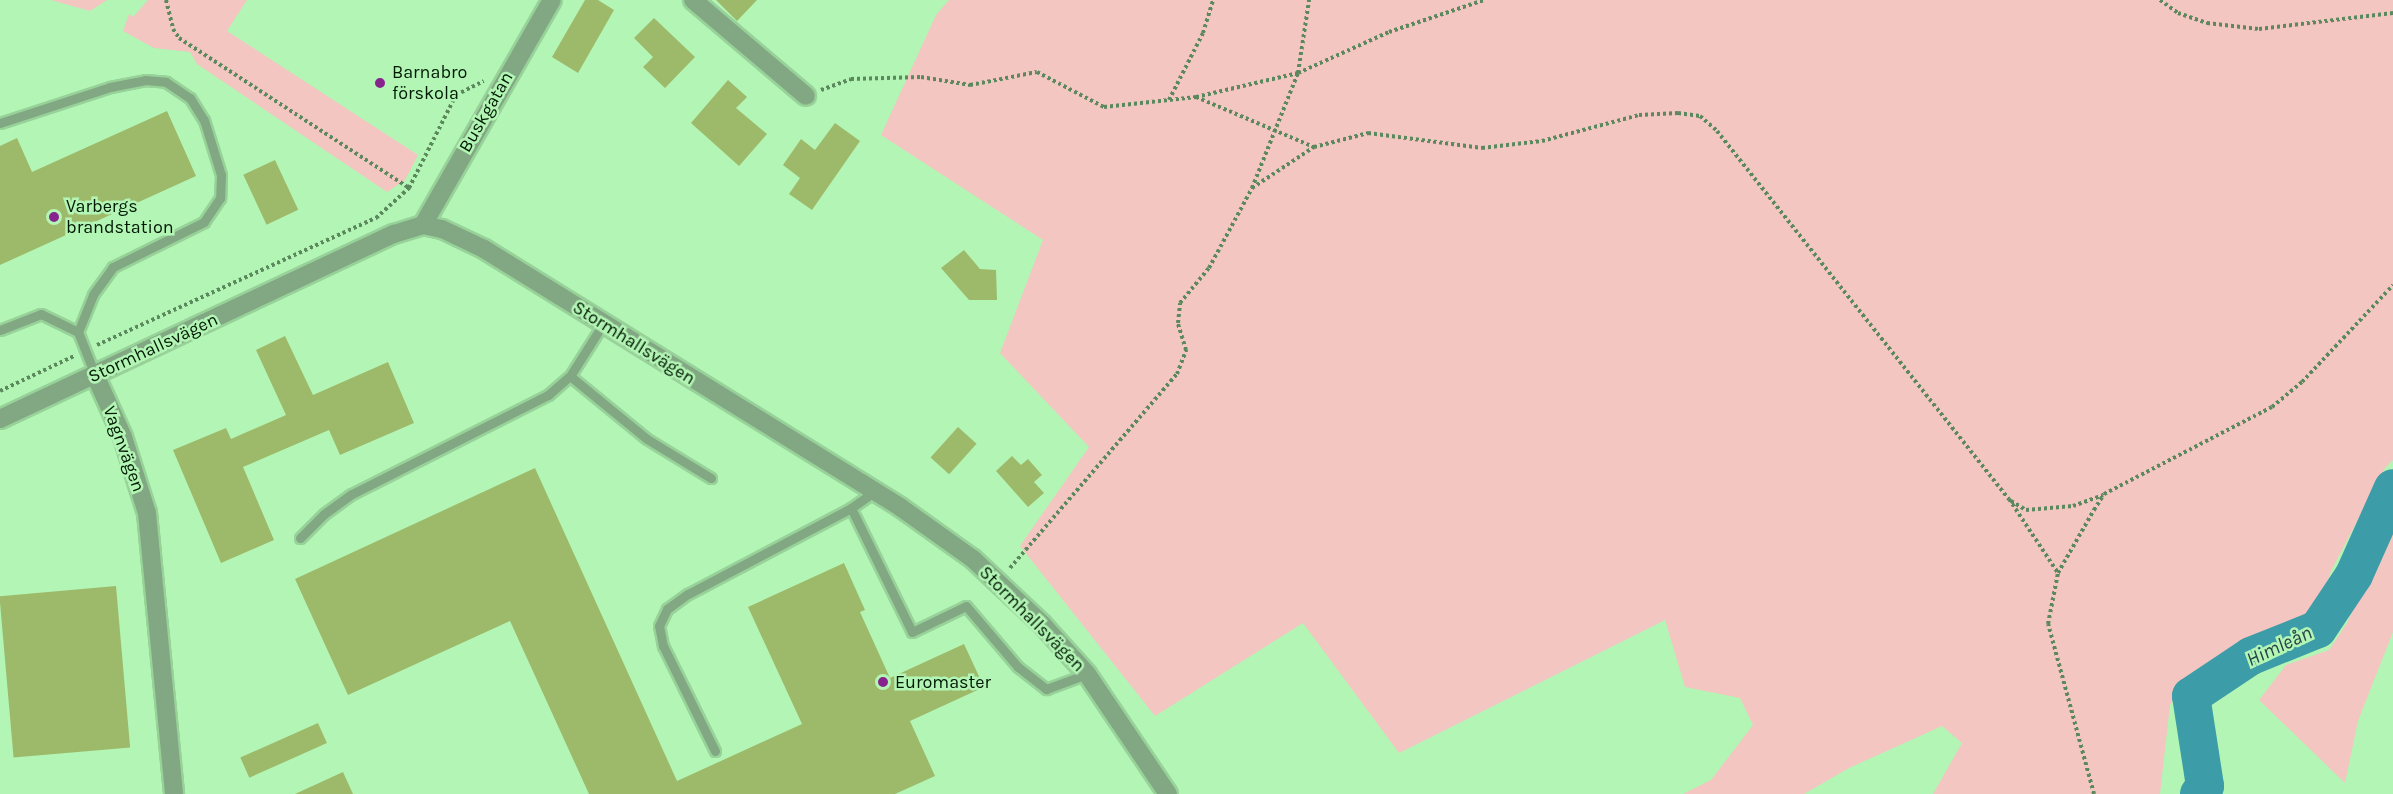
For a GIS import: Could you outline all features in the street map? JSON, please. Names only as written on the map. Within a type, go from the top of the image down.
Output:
[{"type":"street","name":"Buskgatan","points":[[423,225],[501,85],[552,0]]},
{"type":"street","points":[[693,0],[806,96]]},
{"type":"street","name":"Stormhallsvägen","points":[[0,419],[394,234],[423,225],[442,229],[484,249],[874,492],[999,581],[1087,674],[1168,794]]},
{"type":"street","name":"Vagnvägen","points":[[95,375],[123,437],[147,513],[174,794]]},
{"type":"lane","points":[[0,123],[110,87],[145,80],[166,82],[190,98],[204,120],[221,175],[220,198],[213,212],[196,226],[113,267],[92,297],[78,332],[41,314],[0,330]]},
{"type":"lane","points":[[300,538],[324,514],[352,494],[548,395],[570,376],[603,324]]},
{"type":"lane","name":"Vagnvägen","points":[[78,332],[95,375]]},
{"type":"lane","points":[[570,376],[647,439],[711,478]]},
{"type":"lane","points":[[715,751],[663,646],[659,626],[667,609],[688,594],[851,508],[874,492]]},
{"type":"lane","points":[[851,508],[912,632],[966,606],[1018,667],[1046,689],[1087,674]]},
{"type":"path","points":[[166,0],[173,29],[179,38],[409,188]]},
{"type":"path","points":[[1169,100],[1203,33],[1213,0]]},
{"type":"path","points":[[999,581],[1177,374],[1186,351],[1178,322],[1180,303],[1209,268],[1252,188],[1298,74],[1309,0]]},
{"type":"path","points":[[806,96],[851,79],[921,77],[970,86],[1037,72],[1104,107],[1196,97],[1298,74],[1389,32],[1484,0]]},
{"type":"path","points":[[2160,0],[2178,13],[2207,23],[2259,29],[2393,13]]},
{"type":"path","points":[[0,391],[376,218],[409,188],[456,95],[478,81],[501,85]]},
{"type":"path","points":[[1196,97],[1275,133],[1314,147]]},
{"type":"path","points":[[1252,188],[1314,147],[1368,133],[1482,148],[1542,141],[1639,115],[1678,113],[1700,117],[1717,131],[2009,500],[2058,573]]},
{"type":"path","points":[[2009,500],[2026,510],[2073,506],[2162,468],[2272,407],[2302,382],[2393,285]]},
{"type":"path","points":[[2094,794],[2049,634],[2050,600],[2058,573],[2104,494]]},
{"type":"shaded area","points":[[51,0],[107,0],[90,11]]},
{"type":"shaded area","points":[[148,0],[247,0],[227,31],[418,155],[405,180],[387,192],[197,64],[190,52],[154,48],[123,31],[129,14],[133,17]]},
{"type":"shaded area","points":[[949,0],[2393,0],[2393,460],[2385,468],[2332,569],[2316,612],[2197,669],[2170,705],[2160,794],[1933,794],[1962,743],[1942,726],[1849,768],[1804,794],[1683,794],[1711,780],[1753,725],[1740,698],[1685,687],[1665,620],[1399,753],[1303,623],[1155,716],[1020,546],[1089,447],[1000,353],[1043,240],[881,135],[936,15]]},
{"type":"shaded area","points":[[2393,518],[2393,632],[2358,721],[2345,783],[2259,700],[2286,665],[2329,650],[2347,623]]},
{"type":"building","points":[[585,0],[598,0],[614,10],[578,73],[552,57]]},
{"type":"building","points":[[716,0],[757,0],[737,21]]},
{"type":"building","points":[[654,18],[695,57],[665,88],[643,67],[653,57],[634,38]]},
{"type":"building","points":[[728,80],[747,97],[736,108],[767,134],[739,166],[691,123]]},
{"type":"building","points":[[167,111],[196,176],[0,265],[0,146],[17,138],[32,172]]},
{"type":"building","points":[[835,123],[860,141],[812,210],[789,194],[800,178],[783,165],[801,139],[815,150]]},
{"type":"building","points":[[275,160],[298,210],[267,225],[243,175]]},
{"type":"building","points":[[964,250],[980,269],[996,270],[997,300],[969,300],[941,268]]},
{"type":"building","points":[[285,336],[313,395],[388,362],[414,423],[340,455],[329,430],[243,467],[274,540],[221,563],[173,450],[226,428],[231,439],[286,415],[256,350]]},
{"type":"building","points":[[958,427],[977,444],[949,474],[931,457]]},
{"type":"building","points":[[1012,456],[1021,465],[1028,459],[1042,475],[1034,482],[1044,493],[1028,507],[996,471]]},
{"type":"building","points":[[535,468],[677,781],[802,724],[748,607],[844,563],[865,610],[860,612],[890,678],[964,644],[984,687],[910,721],[935,776],[895,794],[589,794],[510,621],[348,695],[295,579]]},
{"type":"building","points":[[116,586],[130,747],[14,758],[0,596]]},
{"type":"building","points":[[318,723],[327,743],[249,778],[240,758]]},
{"type":"building","points":[[343,772],[353,794],[295,794]]},
{"type":"waterway","name":"Himleån","points":[[2199,794],[2205,786],[2191,696],[2251,656],[2318,629],[2354,575],[2393,488]]},
{"type":"place","name":"Barnabro förskola","points":[[380,83]]},
{"type":"place","name":"Varbergs brandstation","points":[[54,217]]},
{"type":"place","name":"Euromaster","points":[[883,682]]}]
